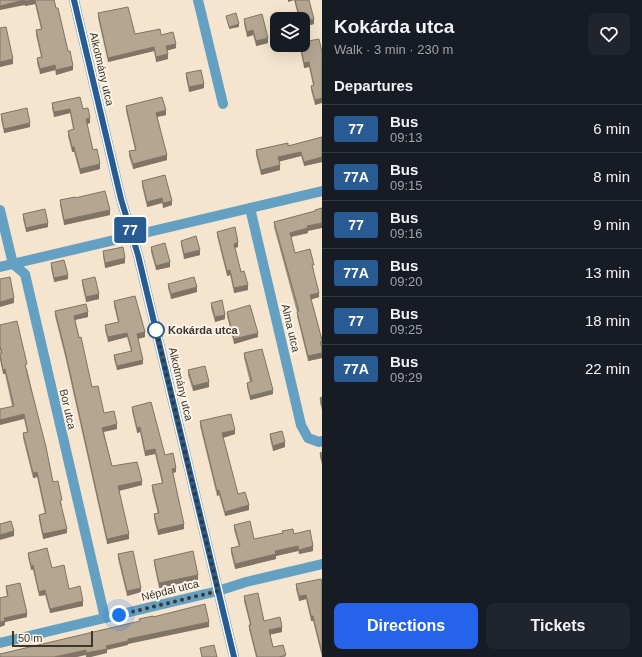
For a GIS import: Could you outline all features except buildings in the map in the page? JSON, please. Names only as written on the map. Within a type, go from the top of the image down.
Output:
[{"type":"street","name":"Alkotmány utca","points":[[74,0],[119,192],[132,235],[234,657]]},
{"type":"street","points":[[198,0],[223,104]]},
{"type":"street","points":[[0,267],[322,190]]},
{"type":"street","name":"Alma utca","points":[[250,208],[301,425],[308,438],[319,442],[322,441]]},
{"type":"street","name":"Bor utca","points":[[0,210],[13,264],[25,274],[105,618]]},
{"type":"street","name":"Népdal utca","points":[[0,643],[218,591],[246,582],[322,564]]},
{"type":"bus line","name":"77","points":[[74,0],[121,199],[138,255],[234,657]]},
{"type":"place","name":"Kokárda utca","points":[[156,330]]},
{"type":"route","points":[[119,615],[218,591],[156,330]]}]
